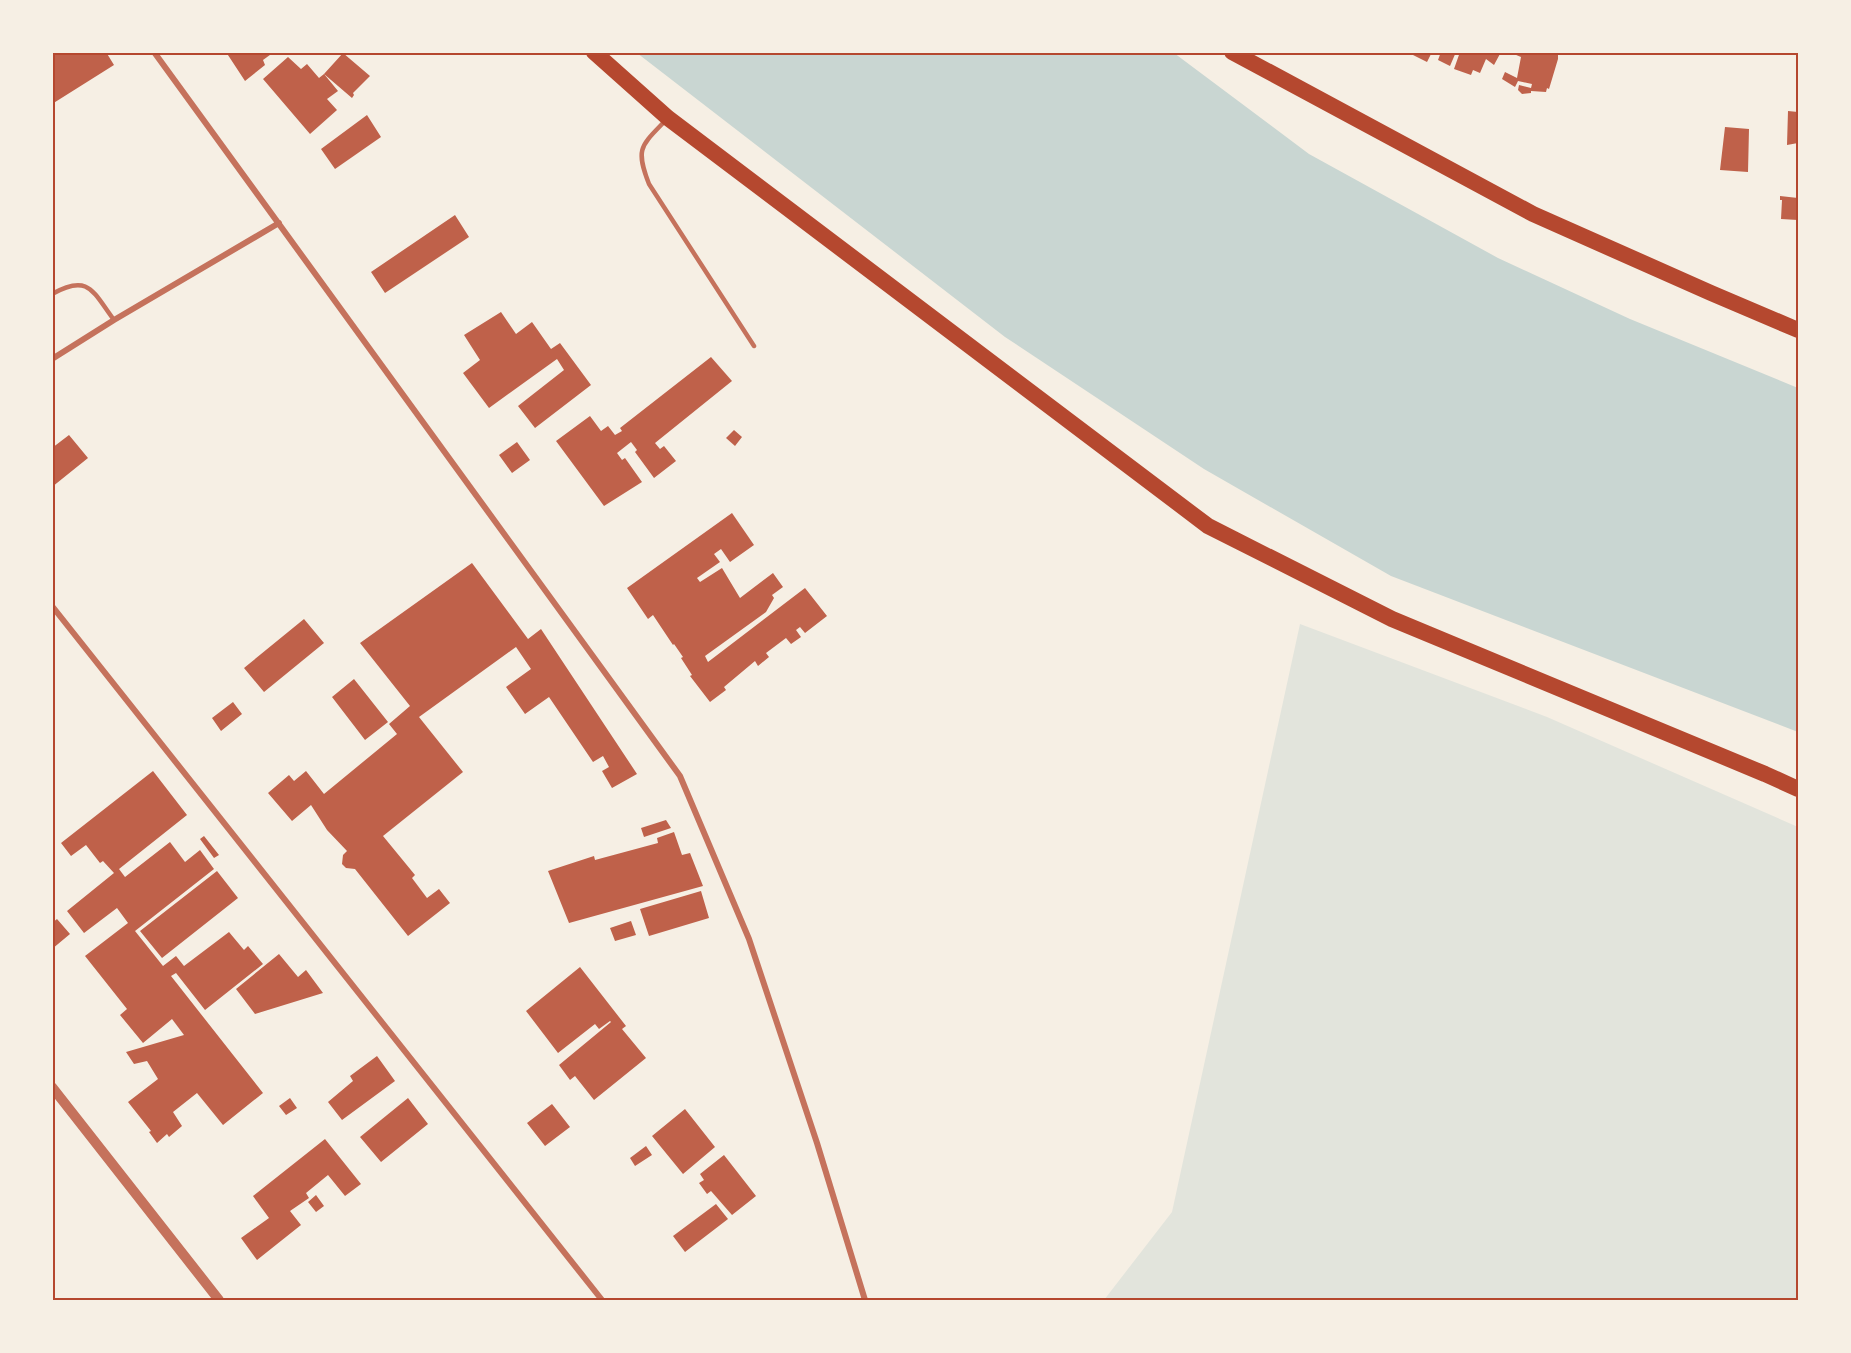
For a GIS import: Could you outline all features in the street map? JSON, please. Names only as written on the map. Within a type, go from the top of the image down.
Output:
[{"type":"highway","points":[[594,52],[668,118],[1208,526],[1392,619],[1798,789]]},
{"type":"highway","points":[[1232,52],[1533,214],[1798,330]]},
{"type":"street","points":[[154,52],[680,776],[749,939],[817,1143],[865,1300]]},
{"type":"street","points":[[52,359],[279,223]]},
{"type":"street","points":[[52,606],[602,1300]]},
{"type":"street","points":[[52,1087],[219,1300]]},
{"type":"lane","points":[[668,118],[643,144],[641,164],[649,184],[754,346]]},
{"type":"lane","points":[[52,294],[66,286],[79,284],[88,286],[114,320]]},
{"type":"shaded area","points":[[637,53],[1174,53],[1309,154],[1498,258],[1630,319],[1798,388],[1798,732],[1391,576],[1204,469],[1005,337]]},
{"type":"shaded area","points":[[1300,624],[1547,717],[1798,827],[1798,1300],[1104,1300],[1172,1212]]},
{"type":"building","points":[[52,52],[106,52],[114,65],[52,104]]},
{"type":"building","points":[[226,52],[274,52],[263,60],[265,65],[245,81]]},
{"type":"building","points":[[1407,52],[1432,52],[1427,62]]},
{"type":"building","points":[[1441,52],[1456,52],[1450,66],[1438,60]]},
{"type":"building","points":[[1460,52],[1501,52],[1494,65],[1486,59],[1480,73],[1473,70],[1471,75],[1454,69]]},
{"type":"building","points":[[1509,52],[1558,52],[1549,89],[1547,88],[1546,92],[1531,91],[1531,93],[1522,94],[1518,90],[1519,85],[1531,88],[1532,84],[1518,81],[1515,87],[1502,79],[1505,72],[1517,78],[1521,57]]},
{"type":"building","points":[[343,53],[370,76],[353,93],[352,98],[324,74]]},
{"type":"building","points":[[288,57],[301,69],[307,64],[319,78],[324,74],[338,91],[327,99],[337,110],[310,134],[263,79]]},
{"type":"building","points":[[1788,111],[1798,112],[1798,143],[1787,145]]},
{"type":"building","points":[[367,115],[381,137],[335,169],[321,149]]},
{"type":"building","points":[[1725,127],[1749,129],[1748,172],[1720,170]]},
{"type":"building","points":[[1780,196],[1798,198],[1798,220],[1781,219],[1782,200]]},
{"type":"building","points":[[455,215],[469,237],[385,293],[371,272]]},
{"type":"building","points":[[501,312],[516,334],[532,322],[551,349],[560,343],[591,385],[535,428],[518,406],[564,370],[557,359],[489,408],[463,373],[480,360],[464,335]]},
{"type":"building","points":[[711,357],[732,381],[655,443],[660,449],[664,446],[676,461],[654,478],[635,452],[637,450],[631,442],[617,453],[622,460],[625,458],[642,482],[604,506],[556,441],[590,416],[601,431],[608,426],[615,435],[622,431],[620,428]]},
{"type":"building","points":[[734,430],[742,437],[735,446],[726,438]]},
{"type":"building","points":[[69,435],[88,458],[52,487],[52,448]]},
{"type":"building","points":[[517,442],[530,460],[512,473],[499,455]]},
{"type":"building","points":[[732,513],[754,545],[730,562],[721,549],[714,554],[720,562],[697,578],[700,582],[722,568],[740,598],[773,573],[783,587],[772,595],[774,598],[766,612],[705,656],[708,662],[805,588],[827,616],[805,633],[800,627],[796,630],[801,637],[791,644],[786,638],[766,653],[769,657],[758,666],[755,661],[724,687],[726,690],[710,702],[690,676],[692,675],[681,658],[683,657],[653,615],[648,619],[627,588]]},
{"type":"building","points":[[472,563],[528,639],[541,629],[637,774],[612,788],[602,771],[609,767],[603,756],[593,762],[549,697],[525,714],[506,687],[531,669],[516,647],[419,717],[463,772],[383,836],[415,875],[412,878],[427,898],[439,889],[450,903],[408,936],[355,869],[346,868],[342,864],[343,855],[347,851],[327,830],[311,805],[292,821],[268,793],[289,775],[294,781],[306,771],[324,794],[397,734],[389,724],[410,706],[360,643]]},
{"type":"building","points":[[304,619],[324,643],[264,692],[244,668]]},
{"type":"building","points":[[354,679],[388,722],[365,740],[332,697]]},
{"type":"building","points":[[233,702],[242,714],[221,731],[212,718]]},
{"type":"building","points":[[153,771],[187,815],[119,869],[125,877],[170,842],[185,862],[200,850],[214,869],[135,931],[163,966],[176,956],[184,966],[229,932],[244,950],[248,946],[263,964],[205,1010],[176,973],[171,976],[263,1093],[223,1125],[197,1093],[173,1112],[182,1126],[169,1137],[167,1134],[157,1143],[149,1132],[151,1131],[128,1102],[158,1079],[147,1061],[134,1064],[126,1052],[184,1035],[172,1019],[143,1043],[120,1015],[127,1009],[85,956],[128,923],[117,908],[84,933],[67,911],[114,873],[103,861],[100,863],[86,845],[71,856],[61,843]]},
{"type":"building","points":[[666,820],[671,828],[644,837],[641,828]]},
{"type":"building","points":[[674,832],[682,855],[690,853],[703,886],[569,923],[548,871],[594,856],[595,860],[658,843],[657,838]]},
{"type":"building","points":[[204,836],[219,855],[214,858],[200,839]]},
{"type":"building","points":[[217,871],[238,898],[162,958],[140,931]]},
{"type":"building","points":[[701,891],[709,918],[649,936],[640,909]]},
{"type":"building","points":[[57,919],[70,934],[52,949],[52,923]]},
{"type":"building","points":[[631,921],[636,935],[615,941],[610,928]]},
{"type":"building","points":[[279,954],[298,977],[306,970],[323,993],[255,1014],[236,989]]},
{"type":"building","points":[[580,967],[626,1026],[622,1029],[646,1058],[594,1100],[575,1076],[570,1080],[559,1065],[611,1022],[599,1029],[595,1024],[558,1053],[526,1011]]},
{"type":"building","points":[[377,1056],[395,1081],[342,1120],[328,1102],[353,1081],[350,1076]]},
{"type":"building","points":[[290,1098],[297,1108],[286,1115],[279,1106]]},
{"type":"building","points":[[408,1098],[428,1124],[381,1162],[360,1137]]},
{"type":"building","points":[[552,1104],[570,1127],[545,1146],[527,1123]]},
{"type":"building","points":[[685,1109],[715,1147],[683,1174],[652,1136]]},
{"type":"building","points":[[325,1139],[361,1184],[345,1196],[328,1175],[306,1193],[309,1198],[290,1211],[301,1225],[257,1260],[241,1238],[269,1218],[253,1196]]},
{"type":"building","points":[[646,1146],[652,1155],[635,1166],[630,1158]]},
{"type":"building","points":[[724,1155],[756,1196],[732,1215],[711,1191],[707,1194],[699,1183],[704,1180],[700,1174]]},
{"type":"building","points":[[316,1195],[324,1206],[316,1212],[308,1202]]},
{"type":"building","points":[[716,1204],[728,1219],[685,1252],[673,1236]]}]
